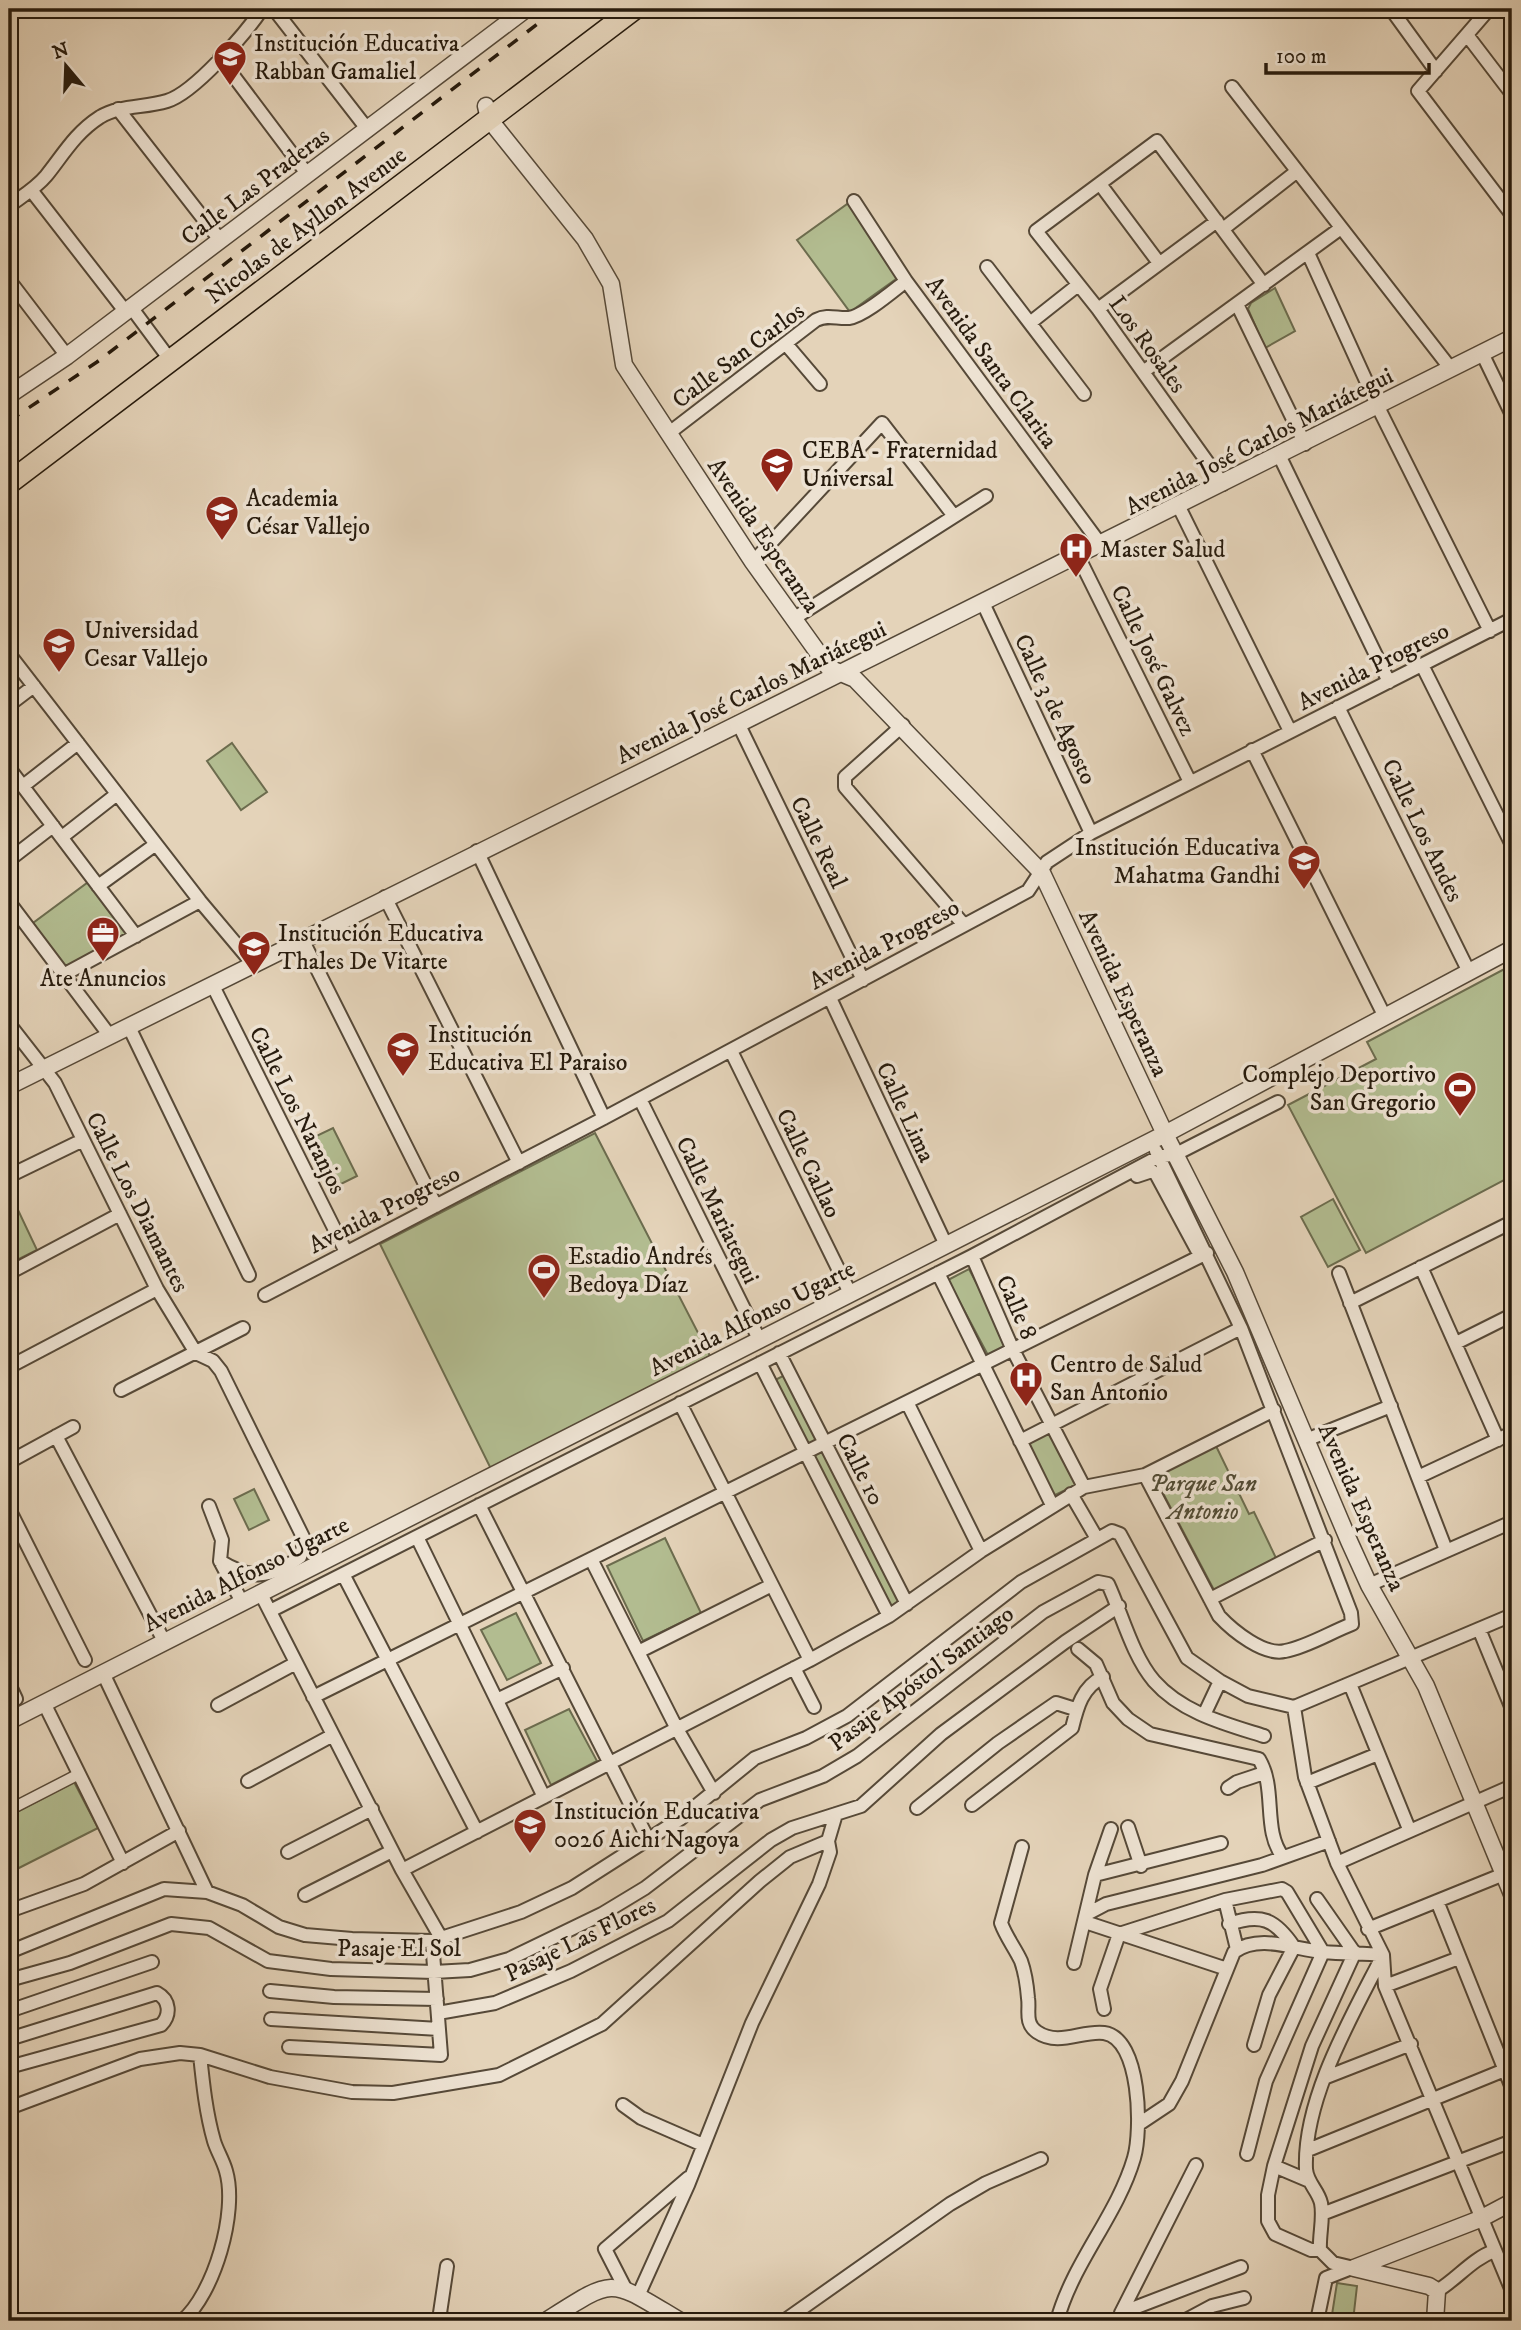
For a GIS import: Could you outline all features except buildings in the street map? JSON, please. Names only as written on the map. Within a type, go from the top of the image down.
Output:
[{"type":"main road","name":"Nicolas de Ayllon Avenue","points":[[9,484],[168,356],[487,112],[612,9]]},
{"type":"main road","name":"Nicolas de Ayllon Avenue","points":[[487,112],[634,9]]},
{"type":"main road","name":"Nicolas de Ayllon Avenue","points":[[9,470],[168,356]]},
{"type":"street","points":[[9,206],[46,176],[76,136],[100,117],[118,109],[176,96],[220,58],[249,28],[262,9]]},
{"type":"street","points":[[274,9],[368,130]]},
{"type":"street","name":"Calle Las Praderas","points":[[9,395],[67,355],[526,9]]},
{"type":"street","points":[[1391,9],[1436,71]]},
{"type":"street","points":[[1489,9],[1418,91],[1512,215]]},
{"type":"street","points":[[1467,35],[1512,94]]},
{"type":"street","points":[[220,58],[308,175]]},
{"type":"street","points":[[1231,88],[1451,369]]},
{"type":"street","points":[[118,109],[220,240]]},
{"type":"street","name":"Avenida Esperanza","points":[[487,112],[585,239],[611,284],[624,365],[793,620],[829,668],[855,679],[903,724],[1042,873],[1158,1137],[1176,1154],[1235,1272],[1369,1585],[1412,1658],[1512,1894]]},
{"type":"street","points":[[1159,263],[1100,184],[1157,141],[1264,285]]},
{"type":"street","points":[[1098,309],[1159,263],[1296,172]]},
{"type":"street","name":"Los Rosales","points":[[1100,184],[1036,231],[1098,309],[1223,484]]},
{"type":"street","points":[[31,190],[168,356]]},
{"type":"street","name":"Avenida Santa Clarita","points":[[854,201],[906,281],[1101,545]]},
{"type":"street","points":[[1143,372],[1341,228]]},
{"type":"street","points":[[1308,253],[1378,407],[1490,631]]},
{"type":"street","points":[[987,267],[1084,394]]},
{"type":"street","points":[[9,280],[67,355]]},
{"type":"street","name":"Calle San Carlos","points":[[669,433],[825,316],[850,318],[906,281]]},
{"type":"street","points":[[1030,323],[1078,285]]},
{"type":"street","points":[[1237,304],[1305,444]]},
{"type":"street","name":"Avenida José Carlos Mariátegui","points":[[9,1086],[213,986],[477,851],[1280,457],[1512,338]]},
{"type":"street","points":[[786,344],[820,384]]},
{"type":"street","points":[[1482,353],[1512,415]]},
{"type":"street","points":[[753,562],[882,423],[954,516]]},
{"type":"street","points":[[1280,457],[1389,682]]},
{"type":"street","points":[[793,620],[986,496]]},
{"type":"street","points":[[1179,507],[1290,731]]},
{"type":"street","name":"Calle José Galvez","points":[[1079,556],[1190,782]]},
{"type":"street","name":"Calle 3 de Agosto","points":[[983,603],[1091,833]]},
{"type":"street","name":"Avenida Progreso","points":[[265,1295],[731,1051],[1028,891],[1042,873],[1046,862],[1091,833],[1490,631],[1510,625]]},
{"type":"street","points":[[9,654],[200,901],[253,964]]},
{"type":"street","points":[[1422,665],[1512,845]]},
{"type":"street","points":[[9,705],[34,686]]},
{"type":"street","name":"Calle Los Andes","points":[[1338,707],[1469,972]]},
{"type":"street","name":"Calle Real","points":[[738,723],[863,980]]},
{"type":"street","points":[[903,724],[845,777],[845,787],[964,925]]},
{"type":"street","points":[[23,786],[78,743]]},
{"type":"street","points":[[1252,750],[1385,1017]]},
{"type":"street","points":[[10,773],[23,786],[136,936]]},
{"type":"street","points":[[62,838],[117,794]]},
{"type":"street","points":[[9,860],[53,826]]},
{"type":"street","points":[[99,886],[156,844]]},
{"type":"street","points":[[477,851],[604,1118]]},
{"type":"street","points":[[385,897],[519,1163]]},
{"type":"street","points":[[65,974],[200,901]]},
{"type":"street","points":[[9,902],[110,1036]]},
{"type":"street","points":[[302,939],[436,1206]]},
{"type":"street","name":"Avenida Alfonso Ugarte","points":[[9,1721],[1158,1137],[1512,949]]},
{"type":"street","name":"Calle Los Naranjos","points":[[213,986],[346,1252]]},
{"type":"street","name":"Calle Lima","points":[[830,998],[946,1245]]},
{"type":"street","name":"Calle Los Diamantes","points":[[9,1024],[44,1068],[157,1289],[196,1353]]},
{"type":"street","points":[[130,1027],[249,1275]]},
{"type":"street","name":"Calle Callao","points":[[731,1051],[850,1293]]},
{"type":"street","name":"Calle Mariategui","points":[[640,1099],[759,1339]]},
{"type":"street","name":"Avenida Alfonso Ugarte","points":[[270,1611],[972,1256],[1158,1157],[1176,1154],[1278,1102]]},
{"type":"street","points":[[1145,1475],[1210,1599],[1232,1630],[1253,1643],[1283,1652],[1352,1624],[1351,1613],[1325,1540],[1241,1328],[1158,1157],[1158,1137]]},
{"type":"street","points":[[9,1176],[83,1140]]},
{"type":"street","points":[[1099,1188],[1152,1171],[1204,1255]]},
{"type":"street","points":[[9,1273],[120,1214]]},
{"type":"street","points":[[1350,1303],[1512,1222]]},
{"type":"street","points":[[313,1697],[1204,1255]]},
{"type":"street","name":"Calle 8","points":[[972,1256],[1013,1350],[1084,1487]]},
{"type":"street","points":[[1422,1267],[1498,1440]]},
{"type":"street","points":[[938,1273],[1052,1504]]},
{"type":"street","points":[[1339,1273],[1447,1550]]},
{"type":"street","points":[[9,1367],[157,1289]]},
{"type":"street","points":[[1455,1343],[1512,1315]]},
{"type":"street","points":[[121,1390],[243,1328]]},
{"type":"street","points":[[1020,1441],[1241,1328]]},
{"type":"street","points":[[196,1353],[213,1361],[221,1371],[305,1541],[300,1557],[258,1576],[238,1572],[220,1561]]},
{"type":"street","name":"Calle 10","points":[[779,1353],[907,1604]]},
{"type":"street","points":[[760,1363],[889,1616]]},
{"type":"street","points":[[907,1402],[981,1550]]},
{"type":"street","points":[[680,1403],[810,1660]]},
{"type":"street","points":[[1306,1440],[1391,1406]]},
{"type":"street","points":[[402,1870],[810,1660],[889,1616],[981,1550],[1052,1504],[1084,1487],[1145,1475],[1274,1410]]},
{"type":"street","points":[[9,1460],[73,1427]]},
{"type":"street","points":[[1418,1477],[1512,1433]]},
{"type":"street","points":[[56,1436],[164,1641]]},
{"type":"street","points":[[1071,1494],[1096,1537]]},
{"type":"street","points":[[479,1505],[648,1839]]},
{"type":"street","points":[[209,1506],[222,1540],[220,1561],[242,1602]]},
{"type":"street","points":[[9,1509],[12,1524],[85,1660]]},
{"type":"street","points":[[1369,1585],[1512,1522]]},
{"type":"street","points":[[9,1952],[164,1889],[207,1892],[242,1905],[279,1927],[305,1935],[436,1940],[537,1905],[572,1888],[648,1839],[714,1793],[755,1759],[806,1738],[847,1716],[1021,1582],[1096,1537],[1112,1531],[1120,1534],[1187,1658],[1248,1696],[1294,1707],[1512,1615]]},
{"type":"street","points":[[417,1536],[544,1797]]},
{"type":"street","points":[[1210,1599],[1325,1540]]},
{"type":"street","points":[[591,1559],[677,1728],[714,1793]]},
{"type":"street","points":[[343,1574],[477,1832]]},
{"type":"street","name":"Pasaje Apóstol Santiago","points":[[760,1800],[823,1776],[858,1756],[1043,1612],[1102,1581],[1108,1584],[1119,1606]]},
{"type":"street","points":[[640,1651],[772,1585]]},
{"type":"street","points":[[260,1592],[436,1940],[434,1972],[443,2052],[437,2057],[289,2047]]},
{"type":"street","points":[[1119,1606],[1134,1646],[1154,1681],[1186,1706],[1204,1716],[1264,1736]]},
{"type":"street","name":"Pasaje Las Flores","points":[[270,1991],[438,2006],[495,2003],[571,1971],[668,1921],[771,1840],[792,1828],[861,1806],[942,1734],[1065,1642],[1119,1606]]},
{"type":"street","points":[[1479,1629],[1511,1704]]},
{"type":"street","points":[[1078,1649],[1096,1664],[1113,1703],[1128,1719],[1150,1734],[1252,1755],[1259,1759],[1264,1773],[1272,1835],[1283,1857]]},
{"type":"street","points":[[218,1705],[296,1663]]},
{"type":"street","points":[[497,1700],[563,1668]]},
{"type":"street","points":[[794,1668],[814,1707]]},
{"type":"street","points":[[103,1673],[207,1892]]},
{"type":"street","points":[[972,1805],[1072,1728],[1074,1709],[1094,1682],[1103,1677]]},
{"type":"street","points":[[1204,1716],[1220,1681]]},
{"type":"street","points":[[9,1684],[16,1699]]},
{"type":"street","points":[[1350,1684],[1409,1829]]},
{"type":"street","points":[[44,1703],[123,1863]]},
{"type":"street","points":[[917,1808],[998,1743],[1056,1703],[1074,1709]]},
{"type":"street","points":[[1294,1707],[1307,1783],[1337,1863],[1383,1955],[1385,1986],[1459,2161],[1480,2219],[1509,2276],[1512,2291]]},
{"type":"street","points":[[248,1780],[333,1735]]},
{"type":"street","points":[[1307,1783],[1378,1754]]},
{"type":"street","points":[[1228,1788],[1264,1773]]},
{"type":"street","points":[[9,1810],[79,1774]]},
{"type":"street","points":[[1337,1863],[1409,1829],[1512,1786]]},
{"type":"street","name":"Pasaje El Sol","points":[[9,1980],[70,1963],[172,1924],[209,1928],[268,1961],[331,1969],[434,1972],[470,1970],[509,1959],[602,1914],[645,1888],[760,1800]]},
{"type":"street","points":[[288,1852],[372,1809]]},
{"type":"street","points":[[631,2292],[691,2176],[752,2023],[819,1884],[830,1852],[828,1841],[836,1814]]},
{"type":"street","points":[[1128,1827],[1141,1866]]},
{"type":"street","points":[[1074,1963],[1096,1875],[1111,1829]]},
{"type":"street","points":[[9,1911],[84,1884],[179,1831]]},
{"type":"street","points":[[9,2108],[140,2059],[180,2053],[200,2055],[270,2077],[352,2092],[393,2093],[499,2075],[602,2024],[780,1865],[790,1857],[828,1841]]},
{"type":"street","points":[[1086,1918],[1106,1904],[1283,1857],[1329,1841]]},
{"type":"street","points":[[1096,1875],[1141,1866],[1221,1843]]},
{"type":"street","points":[[1022,1847],[1001,1923],[1020,1961],[1029,2000],[1027,2019],[1036,2032],[1055,2038],[1103,2032],[1116,2037],[1124,2045],[1133,2075],[1139,2124],[1135,2157],[1119,2197],[1085,2253],[1063,2299],[1057,2321]]},
{"type":"street","points":[[305,1895],[392,1851]]},
{"type":"street","points":[[1368,1929],[1504,1874]]},
{"type":"street","points":[[1119,1934],[1225,1900],[1285,1890],[1324,1952]]},
{"type":"street","points":[[1317,1899],[1355,1952]]},
{"type":"street","points":[[1139,2124],[1169,2104],[1182,2081],[1237,1949],[1225,1900]]},
{"type":"street","points":[[1437,1901],[1508,2069],[1512,2088]]},
{"type":"street","points":[[1086,1918],[1119,1934],[1227,1969]]},
{"type":"street","points":[[1229,1924],[1247,1918],[1264,1919],[1276,1925],[1294,1947]]},
{"type":"street","points":[[1104,2010],[1100,1989],[1119,1934]]},
{"type":"street","points":[[1237,1949],[1261,1942],[1324,1952],[1383,1955]]},
{"type":"street","points":[[1254,2045],[1269,1995],[1294,1947]]},
{"type":"street","points":[[1247,2154],[1266,2081],[1324,1952]]},
{"type":"street","points":[[1355,1952],[1312,2046],[1274,2166],[1268,2195],[1268,2221],[1275,2234],[1311,2250],[1320,2250],[1333,2263],[1430,2286],[1437,2291]]},
{"type":"street","points":[[1307,2180],[1308,2150],[1324,2077],[1383,1955]]},
{"type":"street","points":[[1385,1986],[1459,1958]]},
{"type":"street","points":[[9,2011],[152,1962]]},
{"type":"street","points":[[9,2039],[157,1993],[164,1998],[168,2007],[167,2019],[161,2025],[9,2067]]},
{"type":"street","points":[[271,2020],[439,2029]]},
{"type":"street","points":[[1324,2077],[1411,2044]]},
{"type":"street","points":[[182,2321],[201,2301],[214,2269],[227,2224],[229,2197],[227,2171],[215,2143],[206,2110],[200,2055]]},
{"type":"street","points":[[1308,2150],[1508,2069]]},
{"type":"street","points":[[623,2105],[641,2118],[703,2145]]},
{"type":"street","points":[[1322,2214],[1512,2141]]},
{"type":"street","points":[[784,2321],[950,2204],[986,2183],[1041,2160]]},
{"type":"street","points":[[1122,2317],[1196,2165]]},
{"type":"street","points":[[1274,2166],[1307,2180],[1321,2201],[1320,2250]]},
{"type":"street","points":[[631,2292],[605,2249],[691,2176]]},
{"type":"street","points":[[1317,2321],[1325,2278],[1480,2219],[1512,2202]]},
{"type":"street","points":[[1437,2291],[1455,2281],[1477,2259],[1494,2251]]},
{"type":"street","points":[[445,2321],[440,2313],[447,2266]]},
{"type":"street","points":[[1122,2317],[1241,2267]]},
{"type":"street","points":[[546,2321],[594,2291],[608,2287],[631,2292],[680,2321]]},
{"type":"street","points":[[1435,2321],[1437,2291]]},
{"type":"street","points":[[1184,2321],[1212,2306],[1244,2298]]},
{"type":"green space","points":[[850,202],[903,274],[850,312],[797,240]]},
{"type":"green space","points":[[1275,288],[1295,331],[1265,348],[1248,309],[1251,303]]},
{"type":"green space","points":[[232,743],[267,792],[241,810],[207,761]]},
{"type":"green space","points":[[91,880],[132,935],[68,971],[33,923]]},
{"type":"green space","points":[[1512,965],[1512,1176],[1366,1253],[1288,1105],[1376,1059],[1367,1042]]},
{"type":"green space","points":[[333,1128],[357,1176],[331,1189],[306,1141]]},
{"type":"green space","name":"Estadio Andrés Bedoya Díaz","points":[[595,1133],[710,1356],[491,1469],[380,1244]]},
{"type":"green space","points":[[9,1191],[37,1250],[9,1264]]},
{"type":"green space","points":[[1333,1199],[1360,1250],[1328,1267],[1301,1217]]},
{"type":"green space","points":[[969,1269],[1009,1346],[989,1357],[948,1280]]},
{"type":"green space","points":[[785,1375],[817,1440],[807,1445],[775,1380]]},
{"type":"green space","points":[[1050,1431],[1076,1485],[1053,1496],[1027,1442]]},
{"type":"green space","name":"Parque San Antonio","points":[[1216,1446],[1249,1514],[1254,1512],[1276,1558],[1214,1590],[1154,1476]]},
{"type":"green space","points":[[822,1451],[899,1602],[891,1607],[813,1455]]},
{"type":"green space","points":[[254,1489],[269,1520],[249,1530],[234,1499]]},
{"type":"green space","points":[[665,1538],[701,1613],[643,1641],[607,1566]]},
{"type":"green space","points":[[516,1613],[541,1663],[507,1680],[481,1630]]},
{"type":"green space","points":[[569,1709],[597,1761],[551,1785],[525,1730]]},
{"type":"green space","points":[[74,1782],[98,1828],[9,1873],[9,1816]]},
{"type":"green space","points":[[1337,2283],[1357,2286],[1353,2321],[1331,2321]]},
{"type":"railway","points":[[9,421],[97,362],[557,9]]},
{"type":"place","name":"Institución Educativa Rabban Gamaliel","points":[[230,87]]},
{"type":"place","name":"CEBA - Fraternidad Universal","points":[[777,494]]},
{"type":"place","name":"Academia César Vallejo","points":[[222,542]]},
{"type":"place","name":"Master Salud","points":[[1076,579]]},
{"type":"place","name":"Universidad Cesar Vallejo","points":[[59,674]]},
{"type":"place","name":"Institución Educativa Mahatma Gandhi","points":[[1304,891]]},
{"type":"place","name":"Ate Anuncios","points":[[103,963]]},
{"type":"place","name":"Institución Educativa Thales De Vitarte","points":[[254,977]]},
{"type":"place","name":"Institución Educativa El Paraiso","points":[[403,1078]]},
{"type":"place","name":"Complejo Deportivo San Gregorio","points":[[1460,1118]]},
{"type":"place","name":"Estadio Andrés Bedoya Díaz","points":[[544,1300]]},
{"type":"place","name":"Centro de Salud San Antonio","points":[[1026,1408]]},
{"type":"place","name":"Institución Educativa 0026 Aichi Nagoya","points":[[530,1855]]}]
